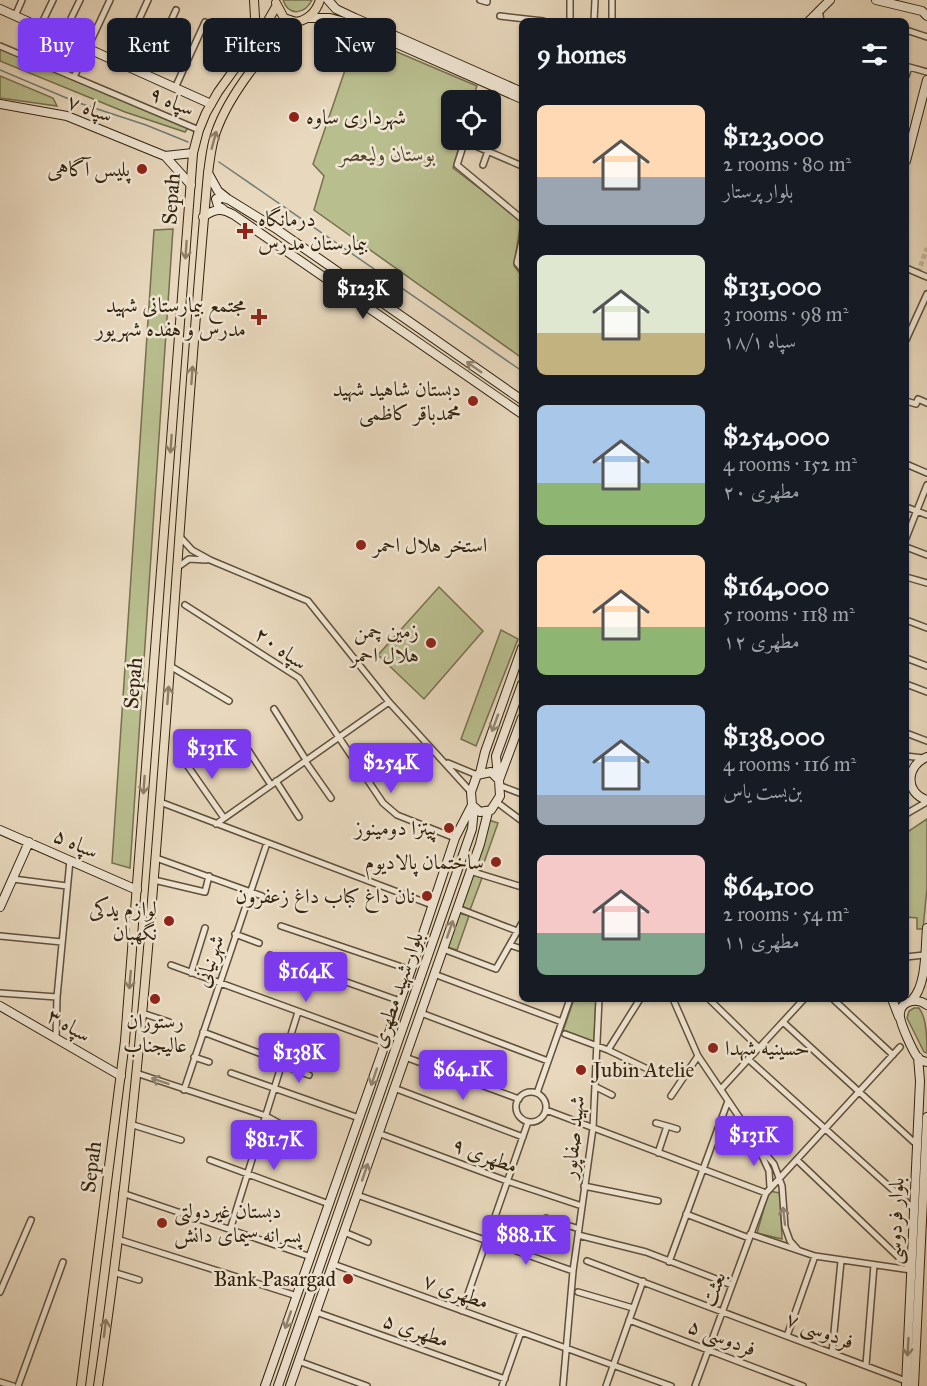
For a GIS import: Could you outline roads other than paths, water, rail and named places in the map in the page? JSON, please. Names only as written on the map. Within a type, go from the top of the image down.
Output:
[{"type":"main road","points":[[255,0],[255,18]]},
{"type":"main road","points":[[302,20],[314,12],[320,0]]},
{"type":"main road","points":[[276,3],[284,18]]},
{"type":"main road","name":"Sepah","points":[[268,18],[276,3]]},
{"type":"main road","name":"Sepah","points":[[81,1386],[121,1076],[138,890],[149,706],[193,153],[199,130],[211,104],[233,72]]},
{"type":"main road","name":"Sepah","points":[[98,1386],[136,1076],[156,858],[207,173],[216,133],[223,116],[252,72]]},
{"type":"main road","points":[[121,1076],[136,1076]]},
{"type":"street","points":[[15,16],[22,0]]},
{"type":"street","points":[[44,18],[53,0]]},
{"type":"street","points":[[71,18],[80,0]]},
{"type":"street","points":[[95,33],[110,0]]},
{"type":"street","points":[[139,18],[147,0]]},
{"type":"street","points":[[328,0],[336,9],[353,18]]},
{"type":"street","points":[[480,0],[487,2],[487,0]]},
{"type":"street","points":[[570,0],[570,18]]},
{"type":"street","points":[[594,18],[595,0]]},
{"type":"street","points":[[612,0],[612,18]]},
{"type":"street","points":[[812,18],[830,0]]},
{"type":"street","points":[[876,0],[922,11],[927,16]]},
{"type":"street","points":[[0,9],[20,18]]},
{"type":"street","points":[[146,75],[176,10]]},
{"type":"street","points":[[819,10],[820,18]]},
{"type":"street","points":[[500,16],[519,18]]},
{"type":"street","points":[[308,18],[314,18]]},
{"type":"street","points":[[175,88],[203,26]]},
{"type":"street","points":[[909,31],[927,37]]},
{"type":"street","points":[[396,39],[519,91]]},
{"type":"street","points":[[396,40],[519,98]]},
{"type":"street","name":"سپاه ۹","points":[[0,46],[199,130]]},
{"type":"street","points":[[909,67],[927,72]]},
{"type":"street","points":[[74,77],[76,72]]},
{"type":"street","points":[[139,72],[211,104]]},
{"type":"street","points":[[909,149],[927,80]]},
{"type":"street","name":"سپاه ۷","points":[[0,104],[68,116],[165,156],[191,185]]},
{"type":"street","points":[[462,150],[457,165],[519,217]]},
{"type":"street","points":[[483,165],[488,151],[519,165]]},
{"type":"street","name":"سپاه ۷","points":[[165,156],[193,153]]},
{"type":"street","points":[[207,173],[218,191],[228,199],[275,228],[519,398]]},
{"type":"street","points":[[228,199],[219,197],[216,200],[218,206],[519,412]]},
{"type":"street","points":[[204,217],[215,210],[223,209]]},
{"type":"street","points":[[909,269],[927,277]]},
{"type":"street","points":[[337,286],[344,276]]},
{"type":"street","points":[[909,334],[927,294]]},
{"type":"street","points":[[920,312],[927,315]]},
{"type":"street","points":[[909,402],[916,404],[918,399],[927,403]]},
{"type":"street","points":[[909,465],[927,474]]},
{"type":"street","points":[[909,530],[927,485]]},
{"type":"street","points":[[909,508],[927,515]]},
{"type":"street","points":[[180,537],[186,545],[210,560],[308,601],[390,702],[471,792],[473,806],[455,838],[266,1386]]},
{"type":"street","points":[[909,548],[927,555]]},
{"type":"street","points":[[178,567],[189,559],[210,560]]},
{"type":"street","points":[[909,578],[927,583]]},
{"type":"street","name":"سپاه ۲۰","points":[[185,605],[300,678],[383,803],[397,815],[455,838]]},
{"type":"street","points":[[909,621],[927,628]]},
{"type":"street","points":[[471,792],[480,774],[485,752],[519,656]]},
{"type":"street","points":[[909,659],[927,666]]},
{"type":"street","points":[[170,666],[230,701]]},
{"type":"street","points":[[909,685],[927,692]]},
{"type":"street","points":[[480,774],[496,756],[519,692]]},
{"type":"street","points":[[216,824],[390,702]]},
{"type":"street","points":[[273,709],[331,798]]},
{"type":"street","points":[[499,781],[519,729]]},
{"type":"street","points":[[909,734],[927,741]]},
{"type":"street","points":[[239,736],[299,817]]},
{"type":"street","points":[[180,755],[224,818]]},
{"type":"street","points":[[496,756],[499,781],[498,803]]},
{"type":"street","points":[[909,756],[925,757]]},
{"type":"street","points":[[909,777],[913,767],[925,757]]},
{"type":"street","points":[[446,763],[480,774],[491,772],[499,781],[519,792]]},
{"type":"street","points":[[909,781],[916,795],[925,802],[909,812]]},
{"type":"street","points":[[160,802],[432,905]]},
{"type":"street","points":[[472,829],[486,812],[498,803]]},
{"type":"street","points":[[498,803],[519,819]]},
{"type":"street","points":[[473,806],[486,812]]},
{"type":"street","name":"بلوار شهید مطهری","points":[[278,1386],[472,829],[473,806]]},
{"type":"street","points":[[290,1386],[480,844],[486,812]]},
{"type":"street","name":"سپاه ۵","points":[[0,830],[138,890]]},
{"type":"street","points":[[1,904],[29,842]]},
{"type":"street","name":"شهرنیانی","points":[[184,1090],[267,843]]},
{"type":"street","points":[[156,858],[262,896]]},
{"type":"street","points":[[56,1038],[57,997],[70,860]]},
{"type":"street","points":[[470,871],[519,886]]},
{"type":"street","points":[[154,880],[205,892],[209,876]]},
{"type":"street","points":[[13,879],[67,886]]},
{"type":"street","points":[[457,908],[517,931]]},
{"type":"street","points":[[281,926],[411,970]]},
{"type":"street","points":[[191,973],[205,928]]},
{"type":"street","points":[[443,949],[496,969],[519,928]]},
{"type":"street","points":[[910,1001],[920,989],[927,928]]},
{"type":"street","points":[[235,934],[259,943]]},
{"type":"street","points":[[0,936],[62,942]]},
{"type":"street","points":[[510,945],[519,948]]},
{"type":"street","points":[[270,955],[400,1001]]},
{"type":"street","points":[[909,957],[924,955]]},
{"type":"street","points":[[171,965],[385,1043]]},
{"type":"street","points":[[434,975],[562,1022]]},
{"type":"street","points":[[0,993],[57,997]]},
{"type":"street","points":[[910,1001],[922,1001],[927,1005]]},
{"type":"street","points":[[537,1093],[569,1002]]},
{"type":"street","name":"شهید صفاپور","points":[[563,1386],[573,1271],[593,1128],[598,1002]]},
{"type":"street","points":[[608,1050],[638,1002]]},
{"type":"street","points":[[674,1002],[698,1056],[758,1145],[771,1160],[780,1178],[783,1210],[789,1237],[798,1250]]},
{"type":"street","points":[[712,1002],[758,1047]]},
{"type":"street","points":[[796,1002],[799,1005]]},
{"type":"street","points":[[721,1089],[802,1002]]},
{"type":"street","points":[[836,1002],[893,1055]]},
{"type":"street","points":[[893,1002],[918,1058],[927,1062]]},
{"type":"street","points":[[900,1019],[901,1009],[909,1002]]},
{"type":"street","name":"سپاه ۳","points":[[0,1006],[121,1076]]},
{"type":"street","points":[[230,1230],[298,1012]]},
{"type":"street","points":[[142,1013],[169,1022]]},
{"type":"street","points":[[421,1013],[548,1061]]},
{"type":"street","points":[[783,1022],[916,1144]]},
{"type":"street","points":[[202,1032],[309,1075]]},
{"type":"street","points":[[565,1034],[608,1050],[658,1074]]},
{"type":"street","name":"بعثت","points":[[695,1386],[766,1193],[900,1047]]},
{"type":"street","points":[[671,1096],[698,1056]]},
{"type":"street","points":[[194,1057],[209,1062]]},
{"type":"street","points":[[405,1057],[519,1099]]},
{"type":"street","name":"بلوار فردوسی","points":[[906,1383],[911,1269],[921,1211],[916,1144],[920,1070],[918,1058]]},
{"type":"street","points":[[748,1059],[921,1211]]},
{"type":"street","points":[[231,1073],[359,1118]]},
{"type":"street","points":[[136,1076],[266,1116],[284,1126]]},
{"type":"street","points":[[596,1087],[612,1095]]},
{"type":"street","points":[[394,1088],[523,1137]]},
{"type":"street","points":[[527,1093],[537,1093],[545,1101],[546,1110],[541,1119],[528,1122],[517,1112],[519,1099],[527,1093]]},
{"type":"street","points":[[669,1262],[728,1101]]},
{"type":"street","points":[[546,1110],[766,1193]]},
{"type":"street","name":"بلوار فردوسی","points":[[914,1386],[927,1119]]},
{"type":"street","points":[[462,1311],[528,1122]]},
{"type":"street","points":[[656,1123],[677,1129]]},
{"type":"street","points":[[130,1125],[181,1140]]},
{"type":"street","points":[[658,1153],[667,1126]]},
{"type":"street","name":"مطهری ۹","points":[[378,1133],[582,1206]]},
{"type":"street","points":[[758,1145],[769,1171],[770,1187]]},
{"type":"street","points":[[210,1160],[329,1204]]},
{"type":"street","points":[[797,1160],[911,1269]]},
{"type":"street","points":[[584,1186],[658,1201]]},
{"type":"street","points":[[122,1193],[311,1257]]},
{"type":"street","points":[[357,1195],[573,1271]]},
{"type":"street","points":[[686,1214],[814,1256],[911,1269]]},
{"type":"street","points":[[546,1218],[579,1232],[630,1247],[732,1285]]},
{"type":"street","points":[[0,1292],[31,1220]]},
{"type":"street","points":[[344,1232],[368,1242]]},
{"type":"street","points":[[781,1244],[789,1237]]},
{"type":"street","points":[[117,1239],[297,1296]]},
{"type":"street","points":[[787,1336],[814,1256]]},
{"type":"street","name":"فردوسی ۷","points":[[587,1261],[866,1365],[906,1383]]},
{"type":"street","points":[[832,1353],[841,1261]]},
{"type":"street","points":[[18,1386],[63,1262]]},
{"type":"street","name":"مطهری ۷","points":[[333,1264],[671,1386]]},
{"type":"street","points":[[866,1365],[874,1265]]},
{"type":"street","points":[[113,1272],[139,1280]]},
{"type":"street","points":[[606,1386],[643,1281]]},
{"type":"street","points":[[805,1283],[813,1286]]},
{"type":"street","points":[[578,1292],[633,1308]]},
{"type":"street","points":[[918,1300],[927,1303]]},
{"type":"street","name":"مطهری ۵","points":[[316,1312],[505,1379]]},
{"type":"street","name":"فردوسی ۵","points":[[629,1320],[804,1386]]},
{"type":"street","points":[[502,1386],[521,1332]]},
{"type":"street","points":[[298,1361],[367,1386]]},
{"type":"street","points":[[0,1382],[13,1386]]},
{"type":"waterway","points":[[0,70],[76,102],[146,125],[188,142]]},
{"type":"waterway","points":[[219,162],[519,369]]},
{"type":"tunnel","points":[[918,273],[927,248]]},
{"type":"place","name":"شهرداری ساوه","points":[[294,117]]},
{"type":"place","name":"پلیس آگاهی","points":[[142,169]]},
{"type":"place","name":"درمانگاه بیمارستان مدرس","points":[[245,231]]},
{"type":"place","name":"مجتمع بیمارستانی شهید مدرس و هفده شهریور","points":[[259,317]]},
{"type":"place","name":"دبستان شاهید شهید محمدباقر کاظمی","points":[[473,401]]},
{"type":"place","name":"استخر هلال احمر","points":[[361,545]]},
{"type":"place","name":"زمین چمن هلال احمر","points":[[431,643]]},
{"type":"place","name":"پیتزا دومینوز","points":[[449,828]]},
{"type":"place","name":"ساختمان پالادیوم","points":[[496,862]]},
{"type":"place","name":"نان داغ کباب داغ زعفرون","points":[[427,896]]},
{"type":"place","name":"لوازم یدکی نگهبان","points":[[169,921]]},
{"type":"place","name":"رستوران عالیجناب","points":[[155,999]]},
{"type":"place","name":"حسینیه شهدا","points":[[713,1048]]},
{"type":"place","name":"Jubin Atelie","points":[[581,1070]]},
{"type":"place","name":"دبستان غیردولتی پسرانه سیمای دانش","points":[[162,1223]]},
{"type":"place","name":"Bank Pasargad","points":[[348,1279]]},
{"type":"park label","name":"بوستان ولیعصر","points":[[387,154]]}]
